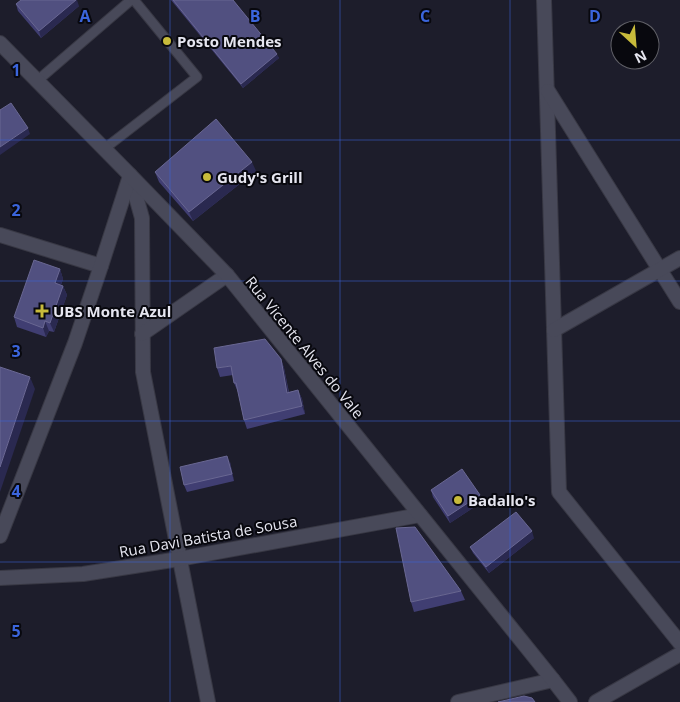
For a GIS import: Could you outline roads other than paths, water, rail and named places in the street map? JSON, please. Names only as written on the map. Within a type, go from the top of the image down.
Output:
[{"type":"street","points":[[544,0],[559,492],[680,643]]},
{"type":"street","name":"Rua Vicente Alves do Vale","points":[[0,43],[227,275],[562,694]]},
{"type":"street","points":[[547,90],[680,302]]},
{"type":"street","points":[[0,536],[75,343],[130,175]]},
{"type":"street","points":[[130,175],[142,218],[142,372],[208,702]]},
{"type":"street","points":[[0,235],[101,266]]},
{"type":"street","points":[[554,330],[680,258]]},
{"type":"street","points":[[142,334],[227,275]]},
{"type":"street","name":"Rua Davi Batista de Sousa","points":[[0,578],[82,574],[179,559],[420,515]]},
{"type":"street","points":[[596,702],[680,654]]},
{"type":"street","points":[[465,701],[562,694]]},
{"type":"lane","points":[[37,81],[132,0],[197,77],[104,149]]},
{"type":"place","name":"Posto Mendes","points":[[167,41]]},
{"type":"place","name":"Gudy's Grill","points":[[207,177]]},
{"type":"place","name":"UBS Monte Azul","points":[[42,311]]},
{"type":"place","name":"Badallo's","points":[[458,500]]}]
